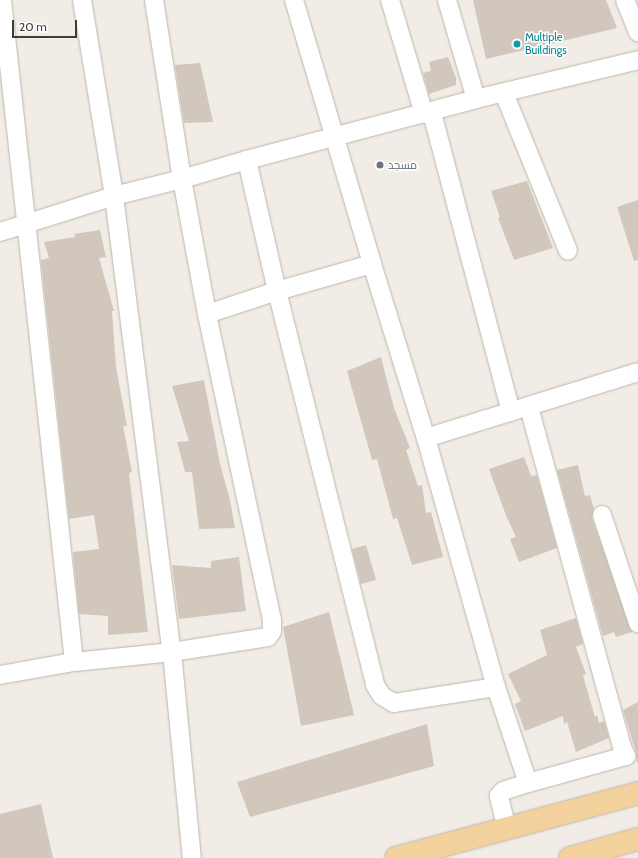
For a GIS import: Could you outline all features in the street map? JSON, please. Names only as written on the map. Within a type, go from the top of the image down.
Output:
[{"type":"main road","points":[[396,858],[638,793]]},
{"type":"main road","points":[[570,858],[638,839]]},
{"type":"street","points":[[2,0],[74,662]]},
{"type":"street","points":[[82,0],[114,196],[172,652],[192,858]]},
{"type":"street","points":[[0,675],[74,662],[172,652],[268,637],[272,631],[272,620],[207,314],[182,179],[154,0]]},
{"type":"street","points":[[294,0],[372,264],[426,438],[496,687],[528,783]]},
{"type":"street","points":[[390,0],[428,113],[511,412]]},
{"type":"street","points":[[447,0],[476,99]]},
{"type":"street","points":[[625,0],[638,34]]},
{"type":"street","points":[[0,232],[114,196],[182,179],[247,160],[336,138],[476,99],[638,60]]},
{"type":"street","points":[[504,93],[568,251]]},
{"type":"street","points":[[247,160],[277,291],[375,685],[382,696],[394,703],[496,687]]},
{"type":"street","points":[[207,314],[277,291],[372,264]]},
{"type":"street","points":[[426,438],[638,372]]},
{"type":"street","points":[[529,406],[622,747],[632,754]]},
{"type":"street","points":[[602,515],[638,623]]},
{"type":"street","points":[[507,829],[499,796],[503,791],[632,754]]},
{"type":"building","name":"Multiple Buildings","points":[[473,0],[606,0],[617,28],[486,59]]},
{"type":"building","points":[[448,57],[456,78],[456,85],[429,94],[423,73],[431,71],[429,62]]},
{"type":"building","points":[[200,63],[213,122],[184,123],[175,65]]},
{"type":"building","points":[[527,181],[553,248],[514,260],[498,218],[500,217],[491,191]]},
{"type":"building","points":[[638,200],[638,260],[634,261],[617,207]]},
{"type":"building","points":[[100,230],[106,257],[99,258],[114,311],[112,311],[116,367],[127,426],[123,426],[132,472],[129,473],[148,632],[108,635],[108,616],[79,614],[73,552],[99,549],[94,515],[69,519],[41,260],[49,258],[44,242],[75,237],[74,234]]},
{"type":"building","points":[[381,357],[394,408],[410,448],[406,450],[418,486],[422,485],[426,513],[431,512],[443,557],[412,565],[397,518],[393,519],[377,459],[372,460],[347,371]]},
{"type":"building","points":[[204,380],[220,464],[230,500],[235,528],[199,529],[192,472],[185,472],[177,442],[189,441],[172,386]]},
{"type":"building","points":[[524,457],[531,476],[537,475],[557,548],[519,562],[510,539],[516,537],[507,518],[489,469]]},
{"type":"building","points":[[578,465],[585,496],[590,495],[594,509],[592,518],[632,632],[616,637],[614,632],[603,636],[557,470]]},
{"type":"building","points":[[366,545],[376,580],[361,584],[352,549]]},
{"type":"building","points":[[239,557],[246,611],[179,619],[172,565],[211,568],[211,561]]},
{"type":"building","points":[[329,612],[354,715],[301,726],[283,627]]},
{"type":"building","points":[[576,618],[583,644],[576,647],[586,674],[583,676],[595,717],[597,715],[599,723],[604,721],[609,738],[576,752],[567,722],[564,724],[563,716],[525,731],[515,704],[521,701],[508,674],[547,655],[540,630]]},
{"type":"building","points":[[638,702],[637,763],[636,752],[623,710]]},
{"type":"building","points":[[427,724],[434,766],[250,817],[237,782]]},
{"type":"building","points":[[41,804],[53,858],[0,858],[0,814]]},
{"type":"place","name":"Multiple Buildings","points":[[517,44]]},
{"type":"place","name":"مسجد","points":[[380,165]]}]
